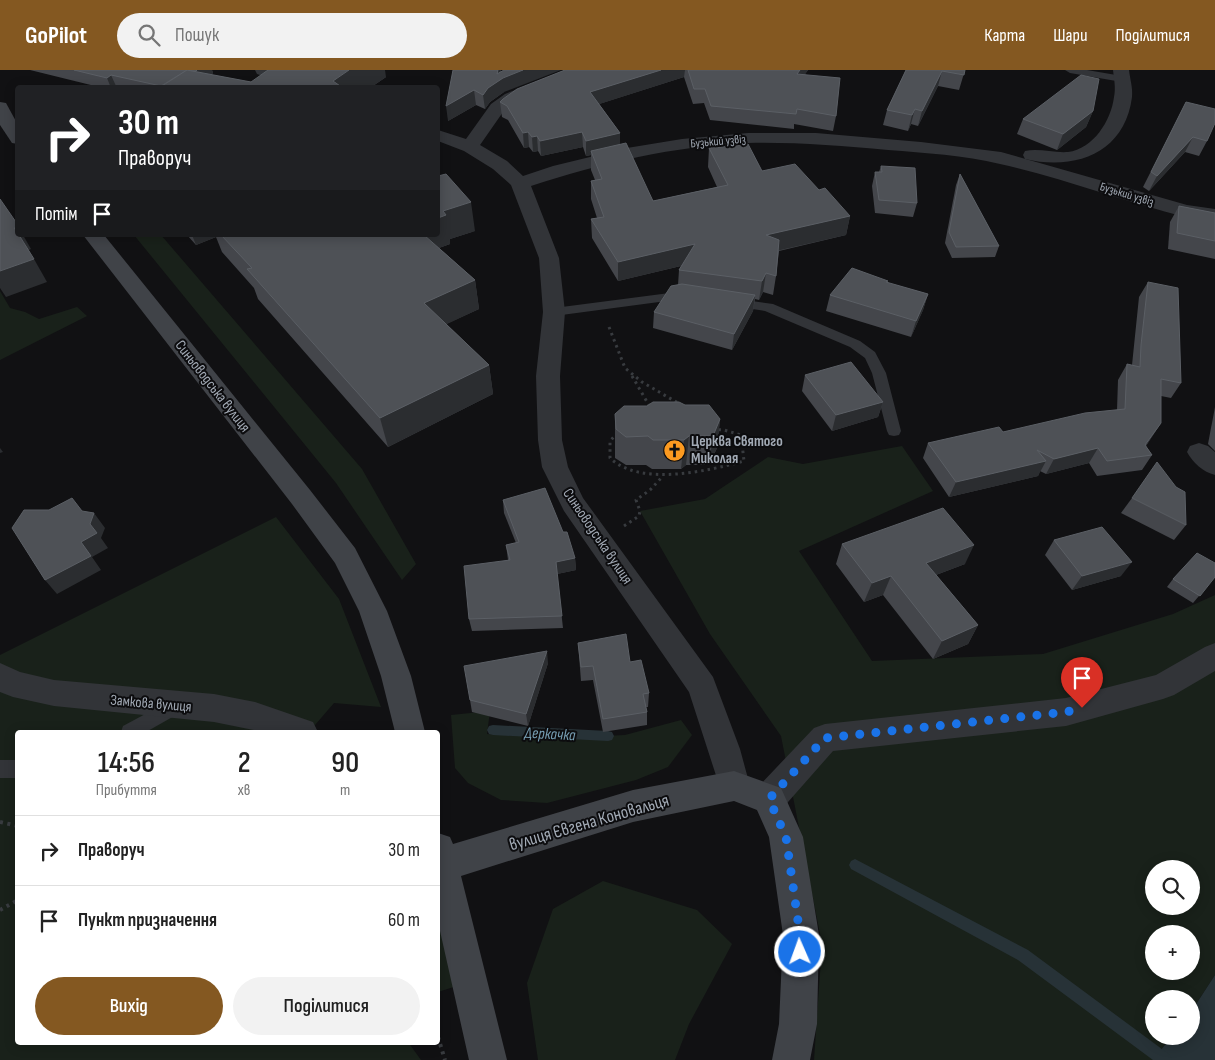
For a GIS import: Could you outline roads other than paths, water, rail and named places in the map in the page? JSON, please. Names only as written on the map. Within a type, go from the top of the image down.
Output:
[{"type":"main road","points":[[0,107],[3,116],[15,134]]},
{"type":"main road","name":"Синьоводська вулиця","points":[[96,237],[295,489],[345,556],[373,611],[396,676],[410,730]]},
{"type":"main road","points":[[734,786],[769,799],[786,837],[800,935],[798,1024],[791,1060]]},
{"type":"main road","name":"вулиця Євгена Коновальця","points":[[440,857],[633,806],[734,786]]},
{"type":"main road","points":[[440,861],[488,1060]]},
{"type":"street","points":[[263,70],[306,85]]},
{"type":"street","points":[[470,147],[497,108],[511,98],[580,70]]},
{"type":"street","name":"Бузький узвіз","points":[[922,147],[966,146],[1050,157],[1080,155],[1103,140],[1116,122],[1123,97],[1121,75]]},
{"type":"street","name":"Синьоводська вулиця","points":[[440,135],[470,147],[500,165],[520,183],[549,258],[554,312],[548,376],[552,449],[555,466],[573,504],[702,686],[724,749],[734,786]]},
{"type":"street","name":"Бузький узвіз","points":[[520,183],[560,170],[627,154],[682,144],[748,138],[816,138],[922,147],[1001,158],[1185,211],[1215,215]]},
{"type":"street","points":[[769,799],[825,738],[1066,712],[1162,686],[1215,656]]},
{"type":"street","name":"Замкова вулиця","points":[[0,676],[13,684],[54,694],[214,708],[255,716],[296,730]]},
{"type":"lane","points":[[1070,70],[1121,75]]},
{"type":"lane","points":[[554,312],[681,294],[700,297]]},
{"type":"lane","points":[[719,300],[768,307],[855,344],[870,355],[879,373],[894,432]]},
{"type":"lane","points":[[133,730],[177,705]]},
{"type":"lane","points":[[0,769],[15,769]]},
{"type":"waterway","name":"Деркачка","points":[[493,730],[608,736]]},
{"type":"waterway","points":[[855,865],[1023,955],[1165,1060]]},
{"type":"place","name":"Церква Святого Миколая","points":[[675,450]]}]
